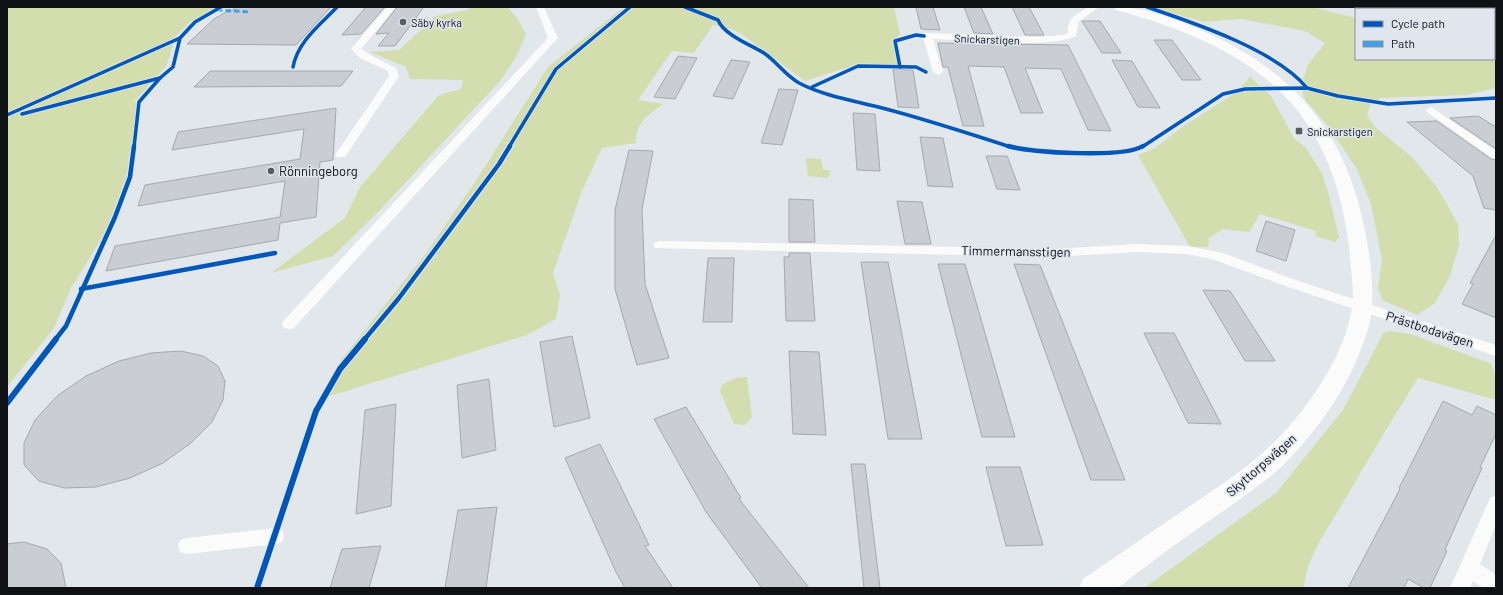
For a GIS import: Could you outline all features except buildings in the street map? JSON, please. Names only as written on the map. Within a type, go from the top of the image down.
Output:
[{"type":"street","points":[[341,155],[394,76],[393,70],[388,66],[360,54],[356,49],[392,7]]},
{"type":"street","points":[[289,324],[554,38],[540,7]]},
{"type":"street","name":"Snickarstigen","points":[[938,72],[928,39],[924,36],[1038,40],[1065,38],[1073,34],[1072,26],[1076,17],[1095,7]]},
{"type":"street","name":"Skyttorpsvägen","points":[[1093,588],[1238,487],[1289,444],[1314,412],[1339,374],[1363,308],[1358,236],[1342,171],[1323,134],[1295,98],[1270,76],[1247,60],[1204,37],[1120,7]]},
{"type":"street","points":[[1488,7],[1496,8]]},
{"type":"street","points":[[1432,110],[1496,156]]},
{"type":"street","name":"Timmermansstigen","points":[[660,245],[1053,253],[1168,248],[1218,256],[1363,308]]},
{"type":"street","name":"Prästbodavägen","points":[[1363,308],[1496,351]]},
{"type":"street","points":[[1460,588],[1496,503]]},
{"type":"street","points":[[187,546],[274,536]]},
{"type":"street","points":[[1469,567],[1496,586]]},
{"type":"green space","points":[[7,7],[216,7],[190,22],[175,37],[167,65],[134,102],[139,102],[130,177],[115,217],[71,288],[54,328],[7,387]]},
{"type":"green space","points":[[470,7],[507,7],[517,18],[526,34],[516,57],[501,80],[378,212],[333,256],[271,273],[345,218],[360,187],[439,95],[461,89],[463,80],[410,79],[406,67],[370,52],[399,50],[436,16],[467,10]]},
{"type":"green space","points":[[624,7],[894,7],[900,34],[893,41],[898,65],[858,64],[805,81],[746,37],[732,29],[713,25],[694,53],[672,51],[638,100],[663,104],[648,116],[640,125],[636,136],[636,143],[602,148],[582,191],[553,273],[560,295],[556,319],[527,335],[320,399],[341,360],[427,252],[477,179],[548,67]]},
{"type":"green space","points":[[1151,7],[1312,7],[1355,18],[1355,60],[1495,60],[1496,13],[1496,88],[1466,95],[1381,98],[1370,105],[1367,116],[1376,128],[1411,156],[1437,187],[1458,224],[1459,245],[1450,276],[1435,303],[1417,315],[1382,300],[1378,288],[1382,259],[1371,204],[1357,169],[1328,126],[1306,101],[1299,85],[1305,75],[1307,66],[1325,43],[1305,31],[1241,19],[1204,22]]},
{"type":"green space","points":[[1250,77],[1271,96],[1294,138],[1305,147],[1322,173],[1339,237],[1335,242],[1315,236],[1316,231],[1260,214],[1249,232],[1223,229],[1209,238],[1208,247],[1190,247],[1138,155],[1155,148],[1182,127],[1237,92]]},
{"type":"green space","points":[[806,158],[821,159],[823,169],[831,171],[828,178],[808,176]]},
{"type":"green space","points":[[1390,331],[1410,334],[1492,364],[1496,381],[1496,400],[1418,378],[1318,544],[1309,566],[1304,588],[1144,588],[1276,493],[1343,410],[1384,332]]},
{"type":"green space","points":[[747,377],[752,417],[745,425],[734,424],[720,391],[722,385],[735,378]]},
{"type":"marked path","points":[[217,10],[250,12]]},
{"type":"cycle path","points":[[7,403],[66,326],[115,217],[130,177],[139,102],[160,78],[173,67],[180,38],[195,22],[221,7]]},
{"type":"cycle path","points":[[293,67],[295,58],[304,42],[337,7]]},
{"type":"cycle path","points":[[257,588],[316,411],[340,369],[399,298],[499,164],[556,69],[630,7]]},
{"type":"cycle path","points":[[685,7],[718,20],[720,25],[743,42],[765,54],[790,78],[801,84],[842,99],[886,109],[1019,149],[1043,152],[1127,152],[1140,148],[1223,94],[1245,89],[1307,88],[1338,96],[1388,104],[1485,100],[1496,98]]},
{"type":"cycle path","points":[[1147,7],[1208,30],[1259,53],[1282,65],[1298,77],[1307,88]]},
{"type":"cycle path","points":[[900,67],[895,41],[916,35],[924,36]]},
{"type":"cycle path","points":[[7,115],[180,38]]},
{"type":"cycle path","points":[[812,87],[858,66],[916,67],[926,72]]},
{"type":"cycle path","points":[[22,114],[160,78]]},
{"type":"cycle path","points":[[81,289],[275,253]]},
{"type":"place","name":"Säby kyrka","points":[[403,22]]},
{"type":"place","name":"Snickarstigen","points":[[1299,131]]},
{"type":"place","name":"Rönningeborg","points":[[271,171]]}]
